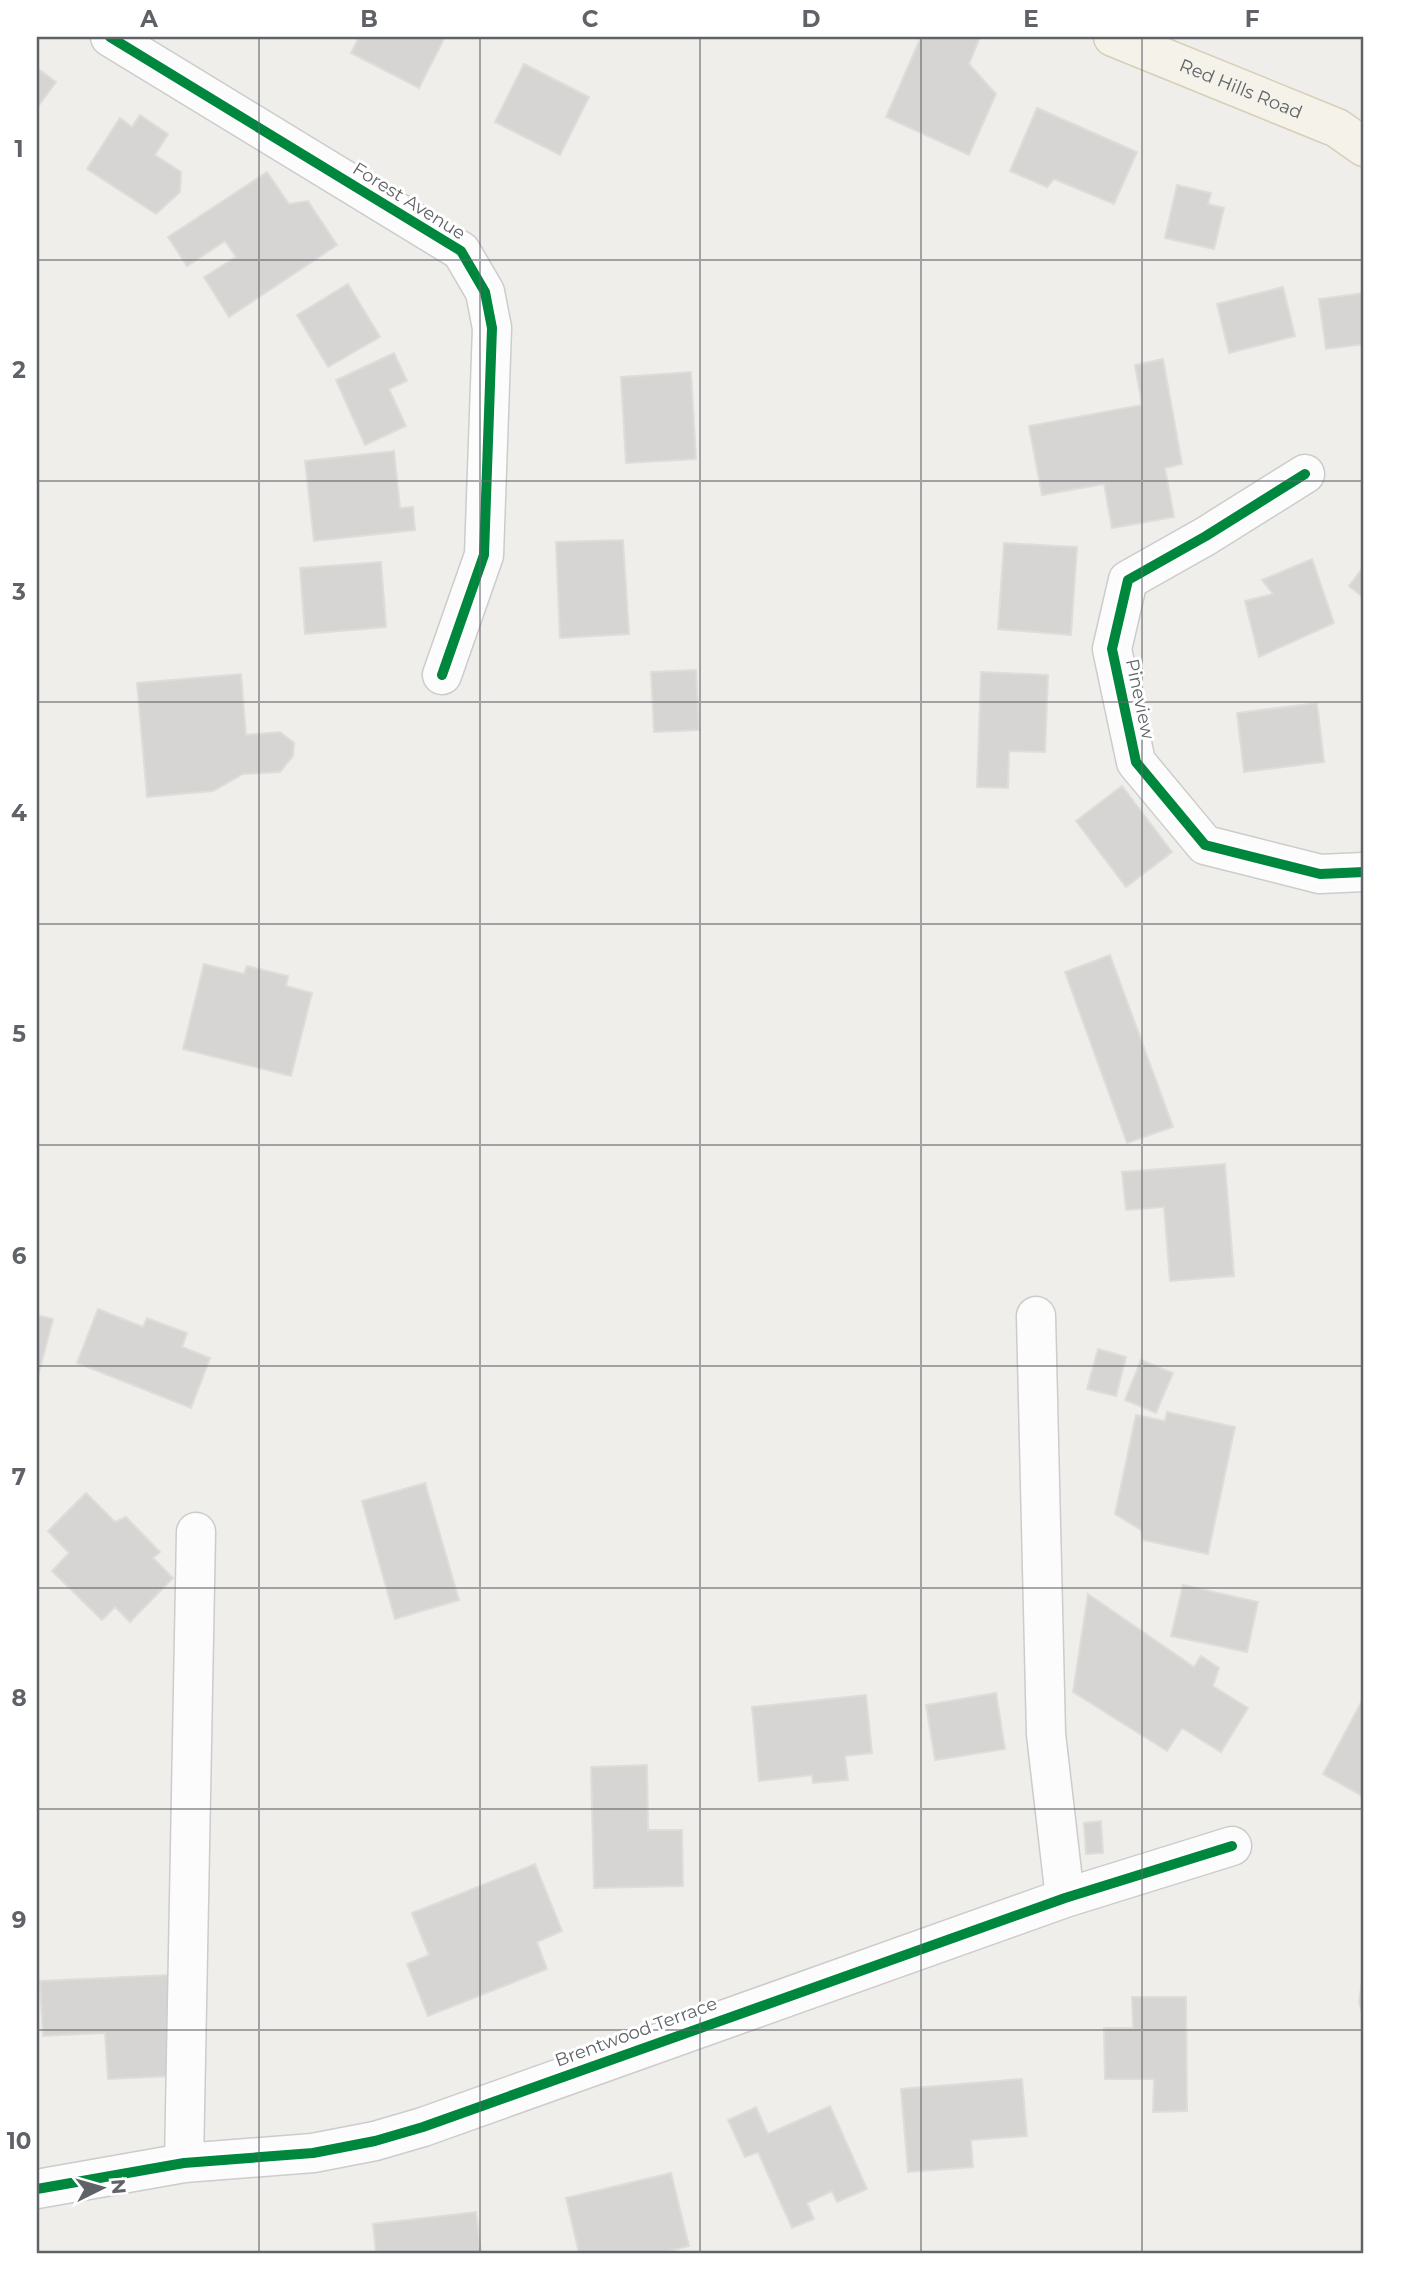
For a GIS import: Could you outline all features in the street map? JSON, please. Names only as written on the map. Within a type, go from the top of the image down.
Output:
[{"type":"main road","name":"Red Hills Road","points":[[1113,37],[1337,128],[1364,147]]},
{"type":"street","name":"Forest Avenue","points":[[110,37],[460,251],[485,292],[492,328],[484,555],[442,675]]},
{"type":"street","name":"Pineview","points":[[1305,474],[1206,536],[1128,580],[1112,649],[1136,762],[1205,845],[1320,874],[1364,872]]},
{"type":"street","points":[[1036,1315],[1046,1734],[1065,1898]]},
{"type":"street","points":[[184,2163],[196,1532]]},
{"type":"street","name":"Brentwood Terrace","points":[[37,2189],[184,2163],[313,2153],[375,2141],[422,2127],[1065,1898],[1232,1846]]},
{"type":"building","points":[[359,37],[445,37],[419,88],[351,53]]},
{"type":"building","points":[[921,37],[980,37],[969,64],[996,94],[969,155],[886,117]]},
{"type":"building","points":[[524,64],[589,97],[560,155],[495,122]]},
{"type":"building","points":[[37,68],[56,82],[37,108]]},
{"type":"building","points":[[1037,108],[1137,152],[1114,204],[1054,179],[1047,187],[1010,171]]},
{"type":"building","points":[[140,115],[168,134],[155,155],[181,172],[180,192],[156,214],[87,169],[120,118],[132,127]]},
{"type":"building","points":[[267,172],[289,204],[308,201],[337,245],[229,317],[204,277],[236,257],[225,241],[187,266],[168,237]]},
{"type":"building","points":[[1177,185],[1211,193],[1208,204],[1224,208],[1214,249],[1165,238]]},
{"type":"building","points":[[348,284],[380,337],[328,367],[297,315]]},
{"type":"building","points":[[1283,287],[1295,336],[1229,353],[1217,304]]},
{"type":"building","points":[[1364,293],[1364,344],[1326,349],[1319,299]]},
{"type":"building","points":[[394,353],[407,381],[389,389],[406,426],[365,445],[336,380]]},
{"type":"building","points":[[1163,359],[1182,464],[1165,468],[1174,517],[1112,528],[1104,484],[1042,495],[1029,426],[1142,405],[1135,365]]},
{"type":"building","points":[[691,372],[696,459],[626,463],[621,377]]},
{"type":"building","points":[[394,451],[400,508],[413,507],[415,530],[314,541],[305,461]]},
{"type":"building","points":[[623,540],[629,634],[560,638],[556,542]]},
{"type":"building","points":[[1004,543],[1077,547],[1071,635],[998,629]]},
{"type":"building","points":[[1312,559],[1334,623],[1259,657],[1245,601],[1273,594],[1262,580]]},
{"type":"building","points":[[381,562],[386,627],[305,634],[300,568]]},
{"type":"building","points":[[1364,566],[1364,598],[1349,586]]},
{"type":"building","points":[[696,670],[699,730],[654,732],[651,672]]},
{"type":"building","points":[[981,672],[1048,675],[1045,752],[1009,751],[1008,788],[977,787]]},
{"type":"building","points":[[241,674],[246,735],[280,732],[294,743],[293,756],[280,772],[243,774],[213,791],[147,797],[137,683]]},
{"type":"building","points":[[1317,703],[1324,762],[1244,772],[1237,713]]},
{"type":"building","points":[[1122,786],[1172,852],[1126,887],[1076,821]]},
{"type":"building","points":[[1110,955],[1173,1127],[1127,1143],[1065,972]]},
{"type":"building","points":[[204,964],[244,974],[247,966],[288,976],[286,986],[312,993],[291,1076],[183,1049]]},
{"type":"building","points":[[1225,1164],[1234,1276],[1170,1281],[1164,1207],[1126,1210],[1122,1172]]},
{"type":"building","points":[[98,1309],[143,1327],[147,1318],[187,1333],[182,1347],[210,1358],[191,1408],[77,1363]]},
{"type":"building","points":[[37,1315],[53,1319],[37,1380]]},
{"type":"building","points":[[1098,1349],[1126,1357],[1116,1396],[1087,1389]]},
{"type":"building","points":[[1141,1360],[1173,1373],[1156,1413],[1125,1400]]},
{"type":"building","points":[[1167,1412],[1235,1427],[1208,1554],[1143,1540],[1141,1530],[1115,1514],[1136,1415],[1165,1421]]},
{"type":"building","points":[[425,1483],[459,1600],[395,1619],[362,1501]]},
{"type":"building","points":[[86,1493],[115,1522],[126,1517],[160,1552],[153,1558],[173,1578],[130,1622],[115,1607],[102,1620],[52,1571],[69,1553],[48,1531]]},
{"type":"building","points":[[1183,1585],[1258,1602],[1247,1652],[1171,1636]]},
{"type":"building","points":[[1088,1594],[1194,1667],[1201,1656],[1219,1668],[1213,1686],[1248,1708],[1221,1752],[1182,1728],[1167,1751],[1073,1692]]},
{"type":"building","points":[[996,1693],[1005,1749],[935,1760],[926,1705]]},
{"type":"building","points":[[866,1695],[872,1753],[845,1756],[848,1780],[813,1783],[812,1775],[759,1781],[752,1707]]},
{"type":"building","points":[[1364,1697],[1364,1797],[1323,1774]]},
{"type":"building","points":[[647,1765],[648,1830],[682,1830],[683,1886],[594,1888],[591,1767]]},
{"type":"building","points":[[1101,1821],[1103,1853],[1086,1854],[1084,1823]]},
{"type":"building","points":[[535,1864],[562,1931],[537,1942],[547,1969],[428,2016],[407,1964],[429,1955],[412,1913]]},
{"type":"building","points":[[1364,1968],[1364,2018],[1359,2002]]},
{"type":"building","points":[[170,1975],[175,2076],[108,2079],[105,2033],[43,2036],[40,1981]]},
{"type":"building","points":[[1132,1997],[1186,1997],[1187,2111],[1153,2112],[1154,2079],[1105,2079],[1104,2028],[1133,2028]]},
{"type":"building","points":[[1022,2079],[1027,2136],[971,2140],[973,2167],[908,2172],[901,2089]]},
{"type":"building","points":[[830,2106],[867,2189],[837,2202],[832,2191],[807,2203],[814,2219],[792,2228],[758,2152],[745,2157],[728,2120],[756,2107],[768,2134]]},
{"type":"building","points":[[671,2173],[689,2246],[660,2253],[579,2253],[566,2198]]},
{"type":"building","points":[[476,2212],[481,2253],[376,2253],[373,2224]]},
{"type":"cycle path","points":[[110,37],[461,251],[485,292],[492,328],[484,555],[442,675]]},
{"type":"cycle path","points":[[1305,474],[1206,536],[1128,580],[1112,649],[1136,762],[1205,845],[1320,874],[1364,872]]},
{"type":"cycle path","points":[[37,2189],[184,2163],[313,2153],[375,2141],[423,2127],[1065,1898],[1232,1846]]}]
